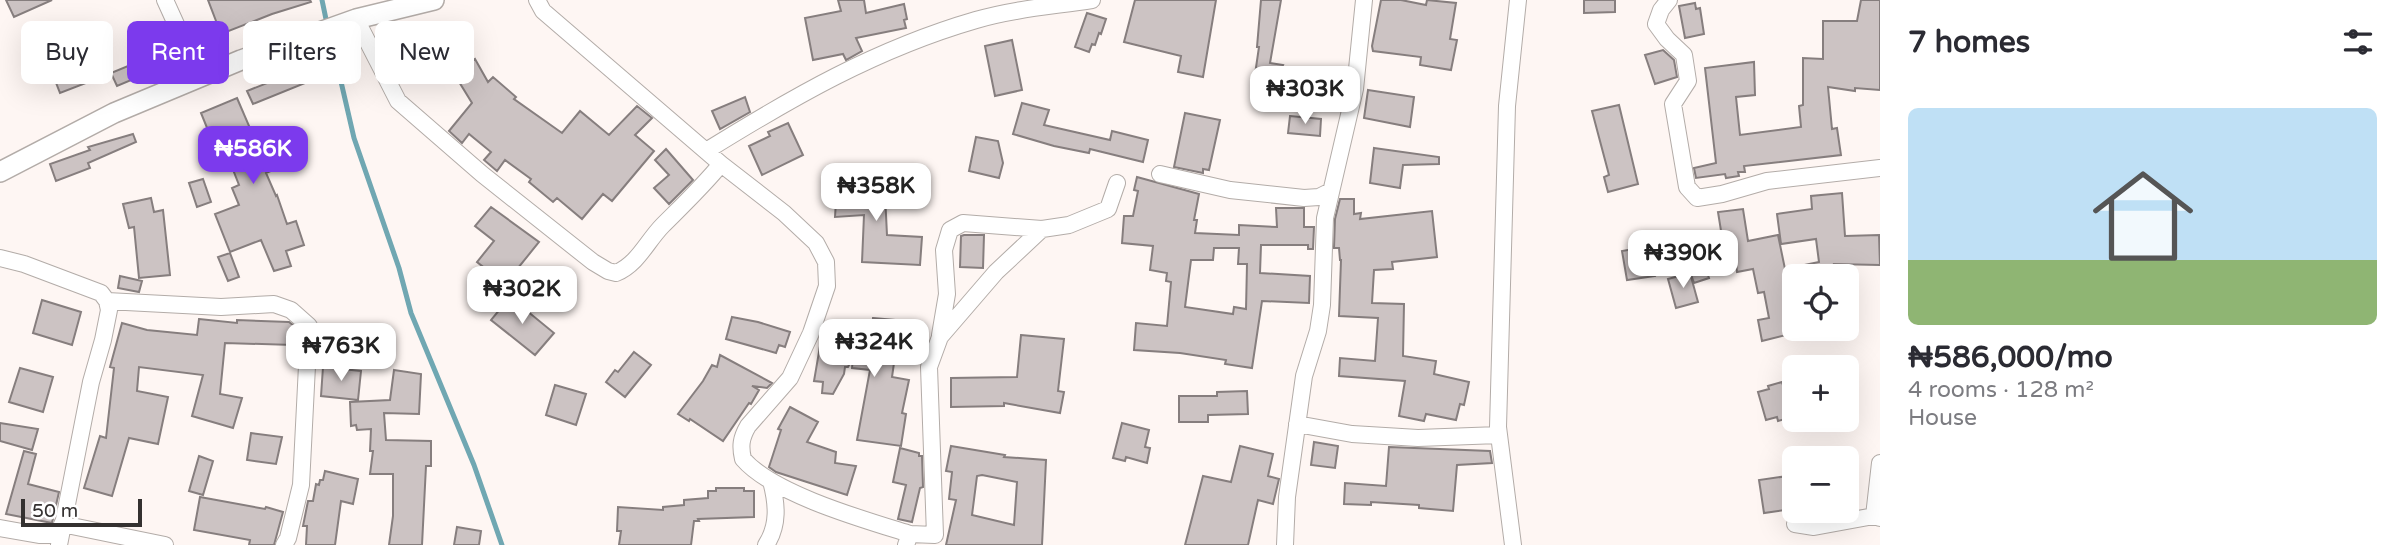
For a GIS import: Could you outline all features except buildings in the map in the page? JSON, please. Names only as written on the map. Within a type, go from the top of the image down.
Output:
[{"type":"street","points":[[164,0],[174,21]]},
{"type":"street","points":[[353,21],[434,0]]},
{"type":"street","points":[[537,0],[543,11],[721,164],[785,213],[816,243],[826,262],[827,286],[811,333],[790,378],[748,426],[741,443],[743,459],[771,481],[908,540],[934,535],[929,367],[940,337],[947,294],[944,250],[950,230],[963,223],[1042,229],[1069,225],[1108,209],[1117,183]]},
{"type":"street","points":[[706,151],[793,97],[920,38],[979,19],[1092,0]]},
{"type":"street","points":[[1285,545],[1287,497],[1304,376],[1318,331],[1322,305],[1325,218],[1354,89],[1364,0]]},
{"type":"street","points":[[1513,545],[1499,435],[1507,106],[1518,0]]},
{"type":"street","points":[[1669,0],[1661,10],[1656,24],[1684,55],[1688,80],[1673,104],[1687,187],[1697,198],[1766,181],[1880,168]]},
{"type":"street","points":[[361,41],[398,101],[482,174],[608,271],[616,273],[630,265],[663,225],[721,164]]},
{"type":"street","points":[[0,172],[114,113],[183,84]]},
{"type":"street","points":[[1160,174],[1230,190],[1304,198],[1319,197],[1331,191]]},
{"type":"street","points":[[940,337],[996,272],[1042,229]]},
{"type":"street","points":[[0,258],[24,264],[101,293],[109,310],[91,382],[61,535]]},
{"type":"street","points":[[107,301],[221,307],[274,304],[291,310],[309,326],[301,485],[284,545]]},
{"type":"street","points":[[1297,424],[1352,434],[1405,438],[1499,435]]},
{"type":"street","points":[[1795,524],[1814,527],[1877,517],[1880,463]]},
{"type":"street","points":[[766,545],[774,532],[776,501],[771,481]]},
{"type":"street","points":[[0,528],[39,535],[165,545]]},
{"type":"waterway","points":[[322,0],[326,21]]},
{"type":"waterway","points":[[342,84],[354,138],[399,268],[411,313],[474,465],[502,545]]}]
